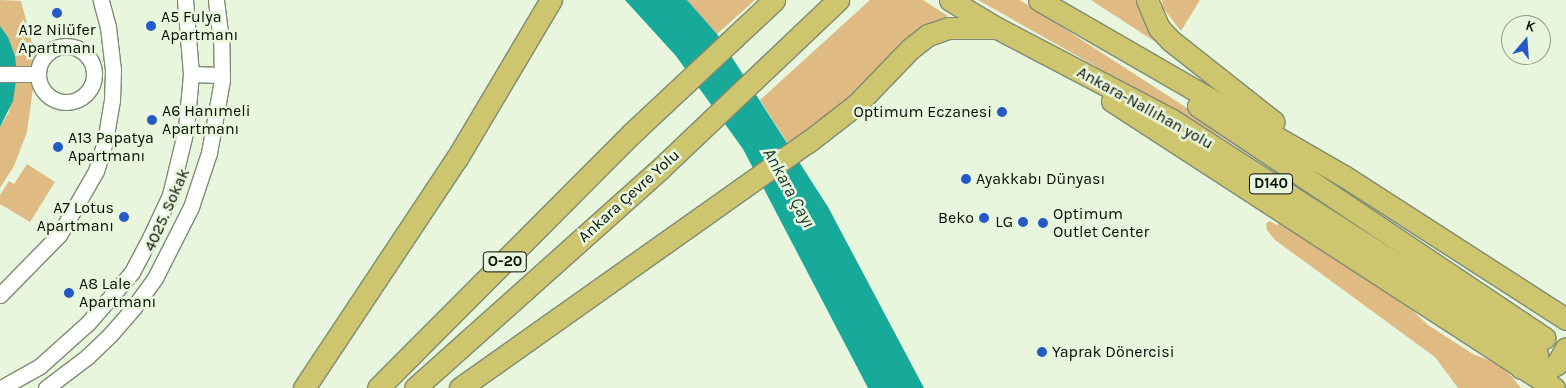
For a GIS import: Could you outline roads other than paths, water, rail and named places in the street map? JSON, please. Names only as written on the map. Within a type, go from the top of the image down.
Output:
[{"type":"highway","name":"O-20","points":[[378,388],[631,134],[774,0]]},
{"type":"highway","name":"Ankara Çevre Yolu","points":[[415,388],[662,167],[838,0]]},
{"type":"highway","name":"Ankara-Nallıhan yolu","points":[[950,0],[997,28],[1172,120],[1540,346],[1084,28]]},
{"type":"highway","name":"D140","points":[[1039,0],[1084,28]]},
{"type":"highway","points":[[1147,0],[1159,28],[1177,46],[1344,176]]},
{"type":"highway","points":[[304,388],[457,158],[548,4]]},
{"type":"highway","points":[[460,388],[808,142],[857,104],[910,49],[928,35],[948,28],[997,28]]},
{"type":"highway","points":[[1084,28],[1344,176],[1562,314],[1566,333]]},
{"type":"highway","points":[[1047,55],[1140,120],[1554,388]]},
{"type":"highway","points":[[1521,368],[1548,369],[1557,364],[1566,348]]},
{"type":"highway","points":[[1521,368],[1532,388]]},
{"type":"street","points":[[0,295],[59,234],[96,172],[112,100],[113,70],[102,0]]},
{"type":"street","points":[[1,388],[40,366],[112,298],[132,272],[170,195],[186,129],[192,74],[185,0]]},
{"type":"street","name":"4025. Sokak","points":[[46,388],[87,357],[110,335],[155,278],[191,207],[209,153],[221,74],[218,2]]},
{"type":"street","points":[[0,74],[38,74]]},
{"type":"street","points":[[192,74],[221,74]]},
{"type":"water","name":"Ankara Çayı","points":[[625,0],[687,0],[717,34],[828,207],[924,388],[868,388],[743,149],[676,56]]},
{"type":"water","points":[[0,26],[8,37],[15,56],[17,74],[13,101],[0,127]]},
{"type":"place","name":"A12 Nilüfer Apartmanı","points":[[57,13]]},
{"type":"place","name":"A5 Fulya Apartmanı","points":[[151,26]]},
{"type":"place","name":"Optimum Eczanesi","points":[[1002,112]]},
{"type":"place","name":"A6 Hanımeli Apartmanı","points":[[152,120]]},
{"type":"place","name":"A13 Papatya Apartmanı","points":[[58,147]]},
{"type":"place","name":"Ayakkabı Dünyası","points":[[966,179]]},
{"type":"place","name":"A7 Lotus Apartmanı","points":[[124,217]]},
{"type":"place","name":"Beko","points":[[984,218]]},
{"type":"place","name":"LG","points":[[1023,222]]},
{"type":"place","name":"Optimum Outlet Center","points":[[1043,223]]},
{"type":"place","name":"A8 Lale Apartmanı","points":[[69,293]]},
{"type":"place","name":"Yaprak Dönercisi","points":[[1042,352]]}]
